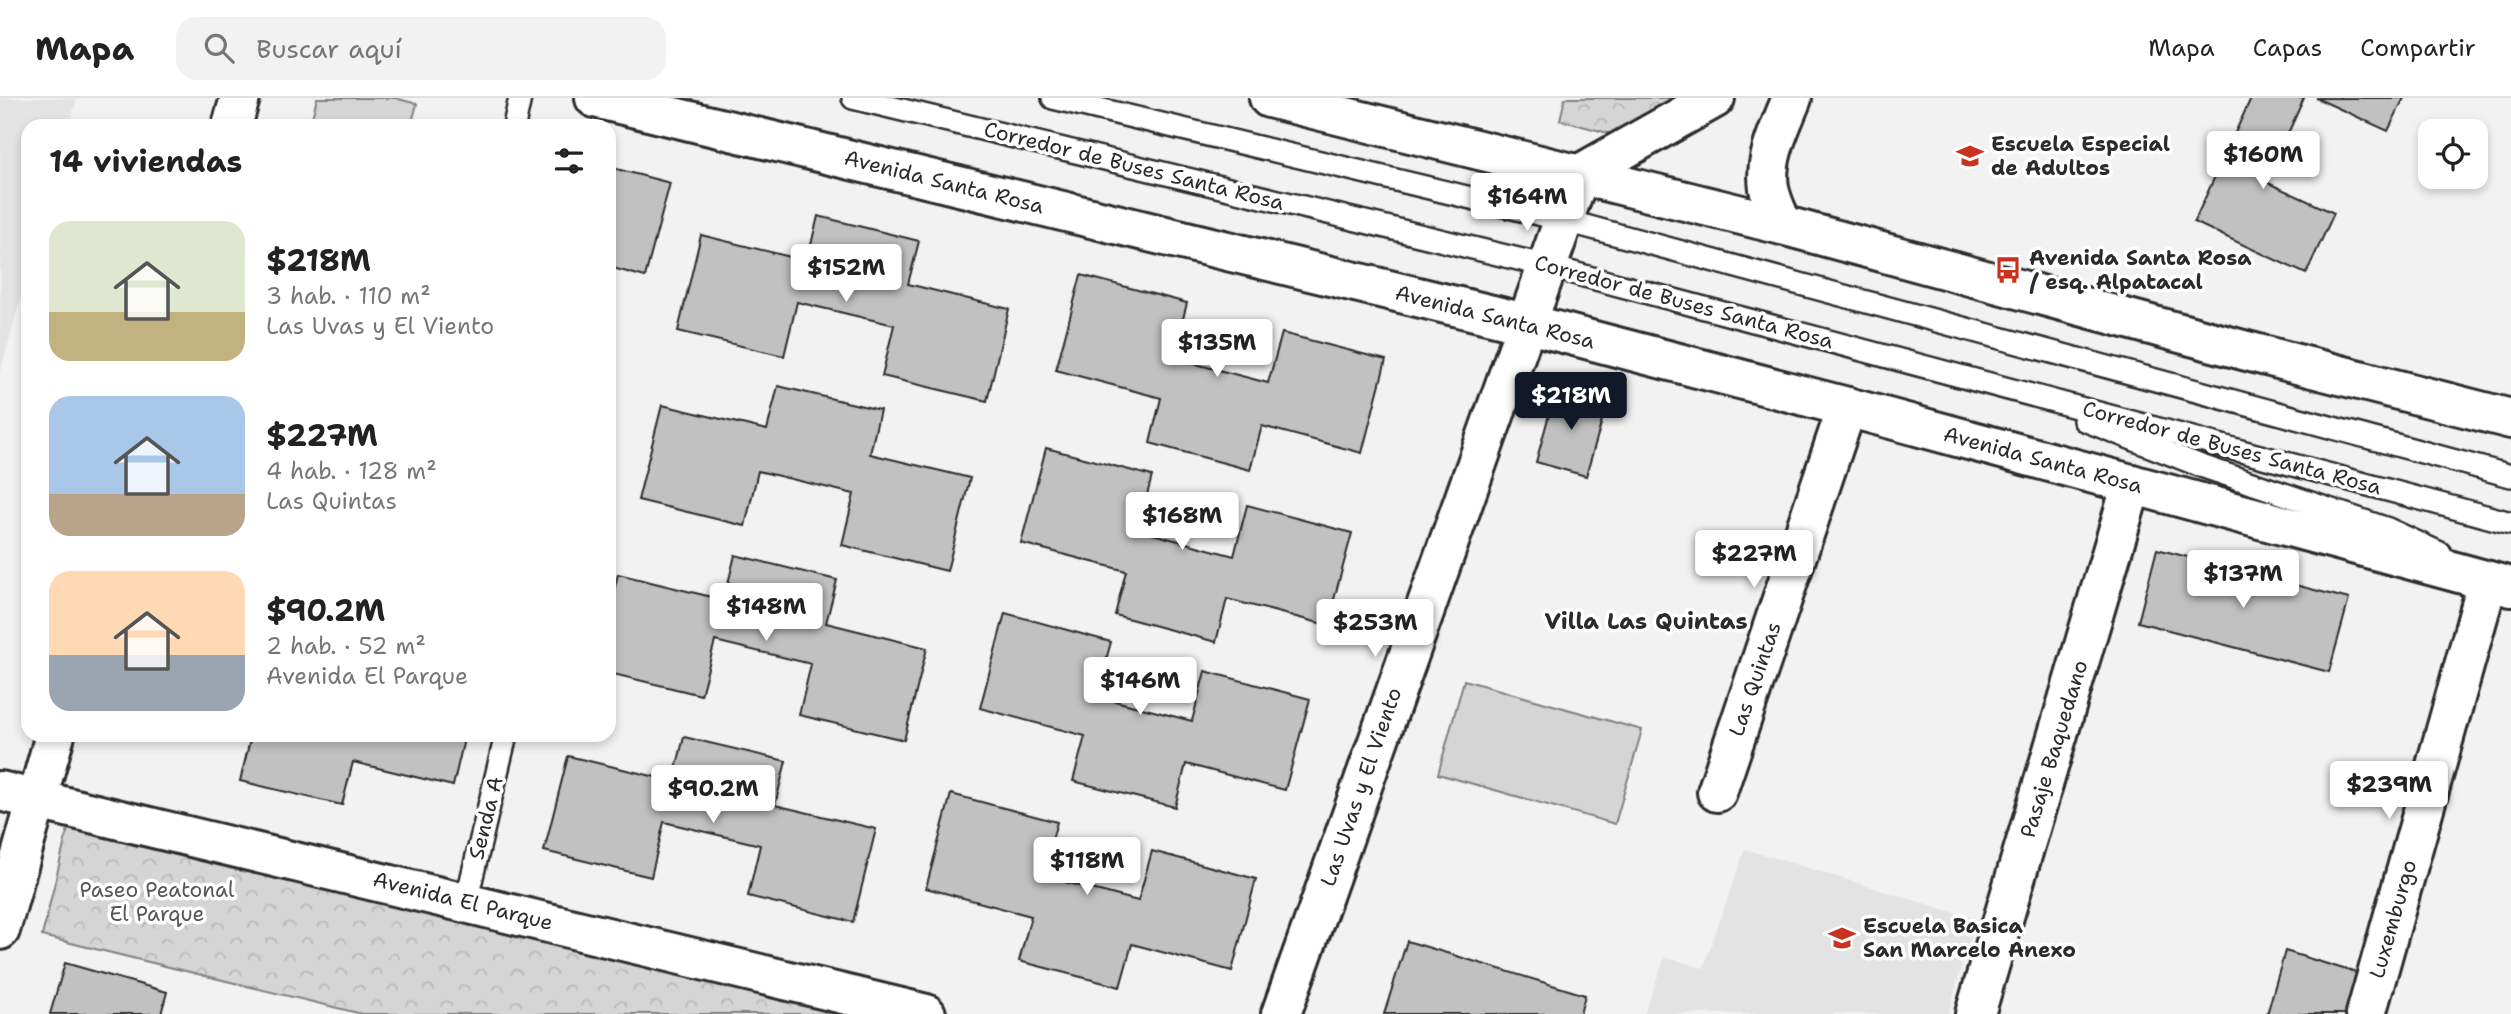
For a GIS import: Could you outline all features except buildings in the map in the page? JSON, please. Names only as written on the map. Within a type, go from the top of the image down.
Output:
[{"type":"street","points":[[234,119],[240,98]]},
{"type":"street","name":"Avenida Santa Rosa","points":[[595,98],[1525,323],[1847,407],[2500,584]]},
{"type":"street","points":[[1269,98],[1782,225],[2243,350],[2511,419]]},
{"type":"street","points":[[1580,174],[1715,98]]},
{"type":"street","points":[[1782,225],[1769,189],[1769,174],[1776,138],[1792,98]]},
{"type":"street","name":"Las Uvas y El Viento","points":[[1281,1014],[1580,174]]},
{"type":"street","name":"Las Quintas","points":[[1717,792],[1847,407]]},
{"type":"street","name":"Pasaje Baquedano","points":[[1975,1014],[2133,484]]},
{"type":"street","name":"Luxemburgo","points":[[2366,1014],[2500,584]]},
{"type":"street","points":[[0,930],[53,742]]},
{"type":"street","name":"Avenida El Parque","points":[[0,791],[926,1014]]},
{"type":"lane","points":[[516,119],[520,98]]},
{"type":"lane","name":"Corredor de Buses Santa Rosa","points":[[853,98],[1547,266],[2511,523]]},
{"type":"lane","points":[[1053,98],[1563,220],[2511,476]]},
{"type":"lane","points":[[2008,388],[2202,466],[2388,529],[2500,584]]},
{"type":"lane","name":"Senda A","points":[[466,902],[504,742]]},
{"type":"shaded area","points":[[0,98],[77,98],[71,119],[21,119],[21,298],[0,373]]},
{"type":"shaded area","name":"Escuela Basica San Marcelo Anexo","points":[[1745,849],[1976,919],[1948,1014],[1644,1014],[1665,957],[1703,968]]},
{"type":"green space","points":[[317,98],[395,98],[417,104],[413,119],[312,119]]},
{"type":"green space","points":[[1565,98],[1677,98],[1615,135],[1560,120]]},
{"type":"green space","points":[[1464,680],[1642,730],[1615,824],[1438,774]]},
{"type":"green space","name":"Paseo Peatonal El Parque","points":[[70,820],[867,1014],[362,1014],[42,936]]},
{"type":"place","name":"Escuela Especial de Adultos","points":[[1970,156]]},
{"type":"place","name":"Avenida Santa Rosa / esq. Alpatacal","points":[[2008,270]]},
{"type":"place","name":"Escuela Basica San Marcelo Anexo","points":[[1842,938]]},
{"type":"district","name":"Villa Las Quintas","points":[[1646,621]]}]
